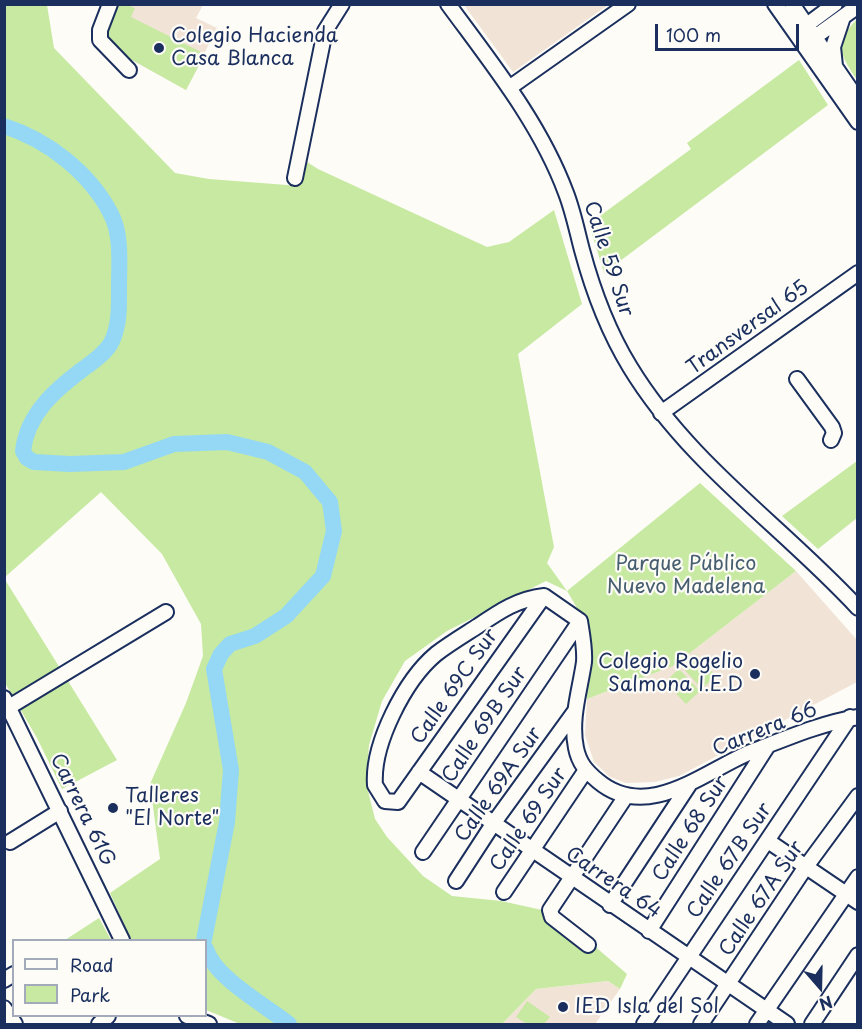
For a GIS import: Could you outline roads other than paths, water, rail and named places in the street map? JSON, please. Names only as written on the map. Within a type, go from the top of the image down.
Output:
[{"type":"street","points":[[110,4],[100,30],[100,40],[129,70]]},
{"type":"street","points":[[295,178],[325,31],[342,4]]},
{"type":"street","name":"Calle 59 Sur","points":[[448,4],[509,88],[541,139],[567,194],[590,278],[608,325],[631,368],[661,413],[714,473],[797,546],[858,608]]},
{"type":"street","points":[[509,88],[628,4]]},
{"type":"street","points":[[775,4],[800,29],[858,122]]},
{"type":"street","points":[[792,4],[800,29]]},
{"type":"street","points":[[800,29],[835,4]]},
{"type":"street","points":[[808,42],[858,6]]},
{"type":"street","points":[[836,71],[833,46],[843,17]]},
{"type":"street","points":[[808,42],[836,71],[858,100]]},
{"type":"street","name":"Transversal 65","points":[[661,413],[858,273]]},
{"type":"street","points":[[797,379],[832,427],[834,433],[831,440]]},
{"type":"street","points":[[544,596],[580,621],[584,659],[575,711],[576,747],[580,762],[605,787],[626,796],[550,910],[552,917],[588,945]]},
{"type":"street","name":"Calle 69C Sur","points":[[544,596],[398,802],[391,803],[381,797],[375,779],[380,747],[404,691],[435,655],[504,608],[528,598],[544,596]]},
{"type":"street","points":[[6,705],[166,612]]},
{"type":"street","name":"Calle 69B Sur","points":[[423,852],[580,621]]},
{"type":"street","name":"Carrera 61G","points":[[6,705],[122,939]]},
{"type":"street","name":"Calle 69A Sur","points":[[456,881],[493,824],[575,711]]},
{"type":"street","name":"Carrera 66","points":[[626,796],[657,795],[689,785],[727,764],[767,747],[854,715]]},
{"type":"street","name":"Calle 67B Sur","points":[[644,1024],[854,715]]},
{"type":"street","name":"Calle 68 Sur","points":[[649,931],[767,747]]},
{"type":"street","name":"Calle 69 Sur","points":[[504,892],[586,770]]},
{"type":"street","name":"Carrera 64","points":[[418,772],[570,879],[787,1024]]},
{"type":"street","points":[[610,905],[689,785]]},
{"type":"street","name":"Calle 67A Sur","points":[[701,1024],[805,868],[858,796]]},
{"type":"street","points":[[10,842],[60,811]]},
{"type":"street","points":[[768,841],[852,898]]},
{"type":"street","points":[[757,1024],[852,898],[858,877]]},
{"type":"street","points":[[812,1024],[858,955]]},
{"type":"street","points":[[4,1008],[15,1024]]},
{"type":"street","points":[[190,1017],[209,1024]]},
{"type":"waterway","points":[[4,126],[52,149],[80,172],[92,185],[111,214],[115,222],[119,250],[118,314],[112,341],[107,349],[53,394],[36,414],[23,451],[27,458],[34,462],[70,464],[124,462],[174,444],[227,442],[268,452],[305,472],[330,502],[334,531],[323,576],[286,616],[255,636],[230,644],[221,654],[214,669],[231,770],[227,822],[204,939]]},
{"type":"waterway","points":[[207,951],[211,960],[230,980],[289,1024]]},
{"type":"place","name":"Colegio Hacienda Casa Blanca","points":[[159,48]]},
{"type":"place","name":"Colegio Rogelio Salmona I.E.D","points":[[755,674]]},
{"type":"place","name":"Talleres \"El Norte\"","points":[[113,808]]},
{"type":"place","name":"IED Isla del Sol","points":[[563,1007]]},
{"type":"park label","name":"Parque Público Nuevo Madelena","points":[[686,576]]}]
